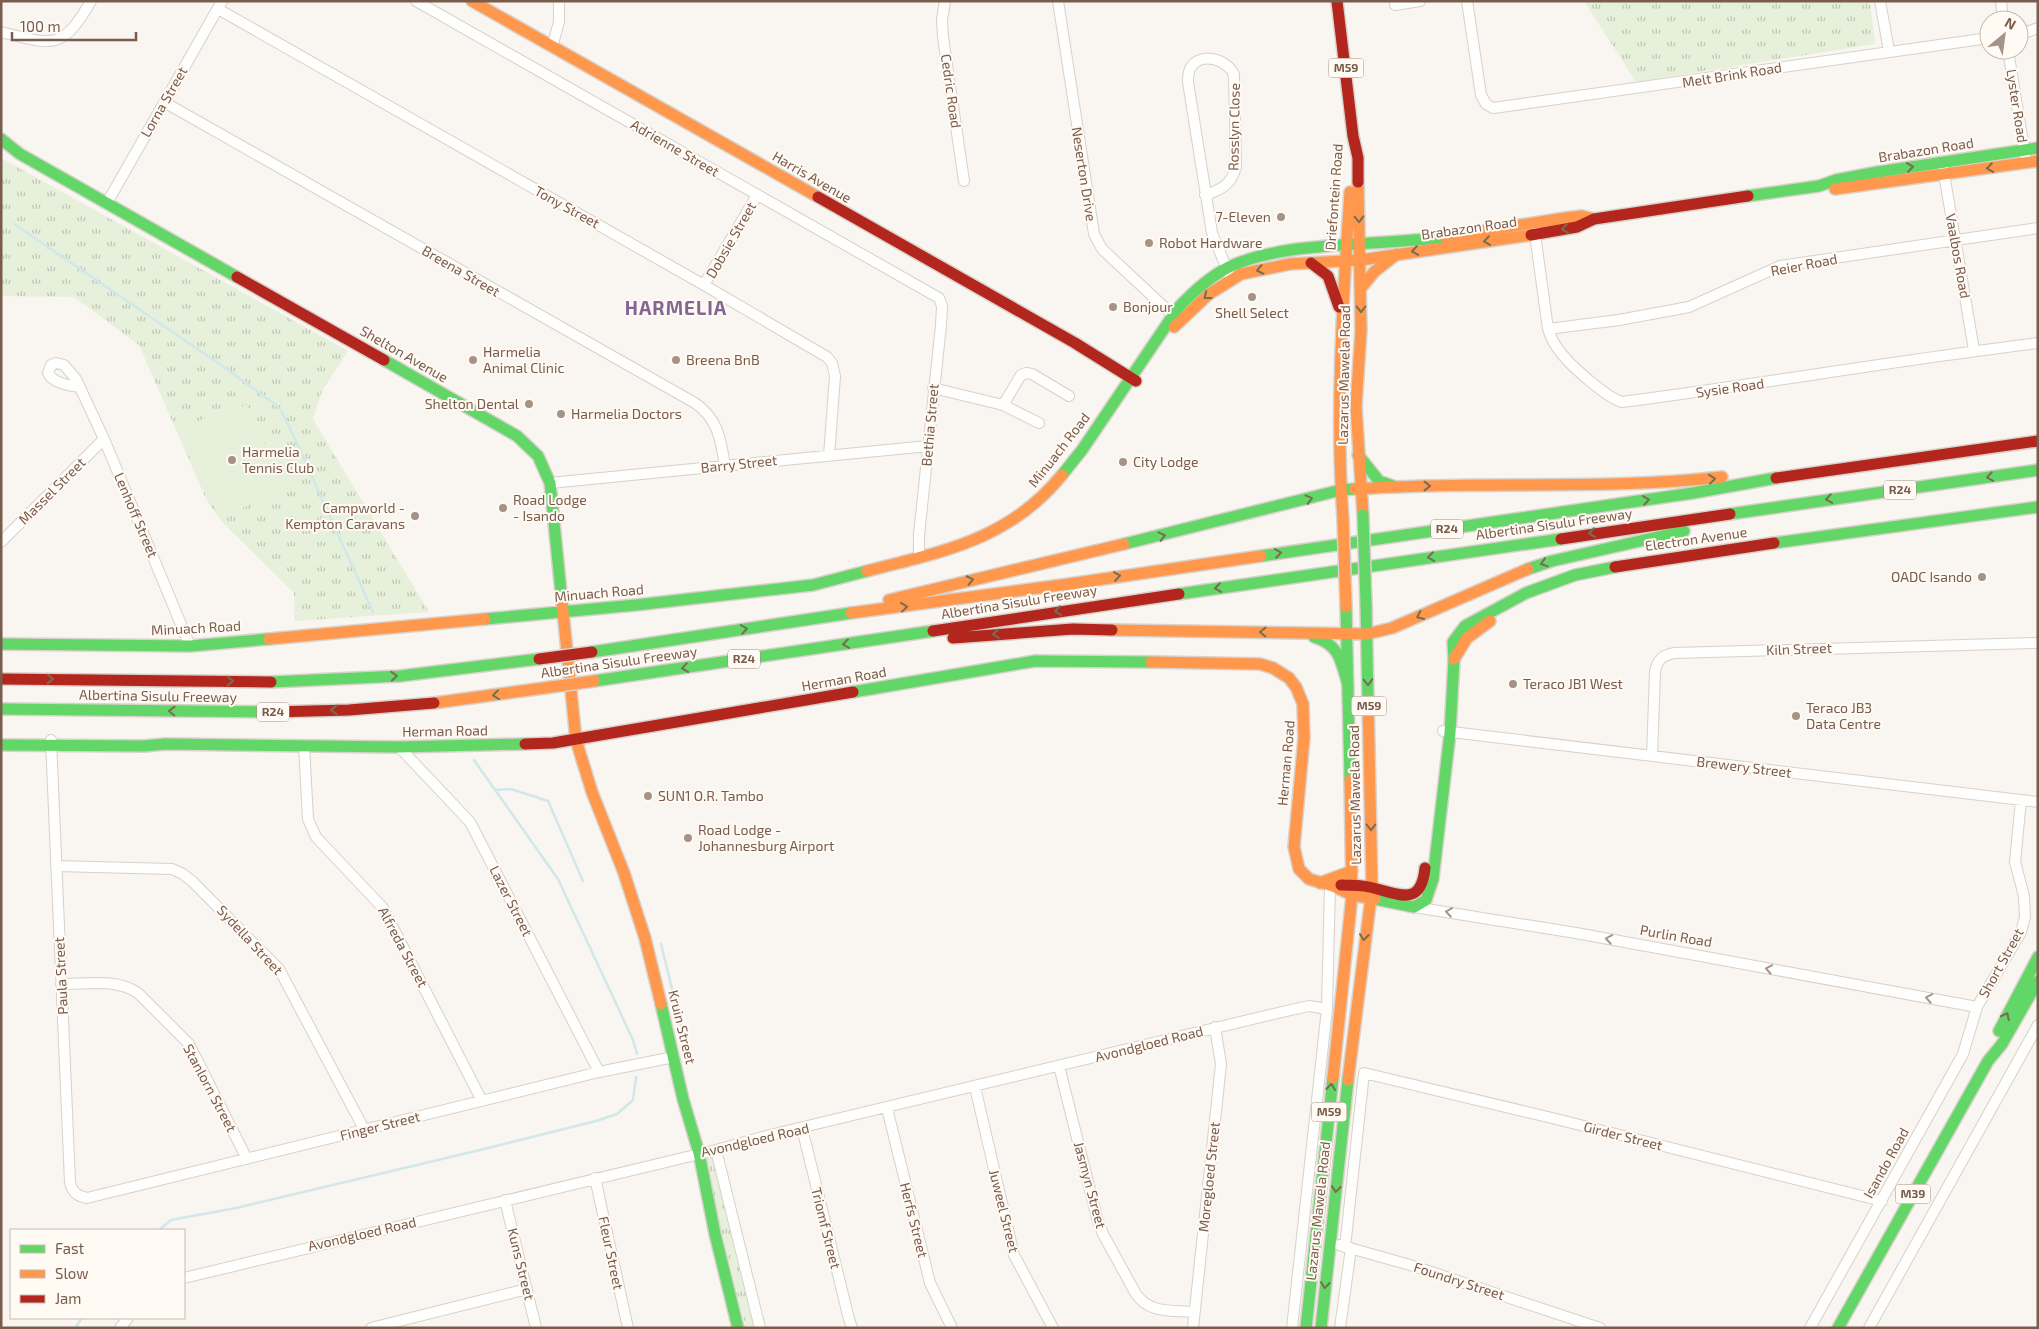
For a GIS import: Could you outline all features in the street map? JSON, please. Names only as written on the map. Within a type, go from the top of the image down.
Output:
[{"type":"main road","name":"Harris Avenue","points":[[472,1],[1075,343],[1131,382]]},
{"type":"main road","name":"Driefontein Road","points":[[1337,1],[1353,136],[1358,158],[1361,260]]},
{"type":"main road","name":"Driefontein Road","points":[[1345,261],[1353,136]]},
{"type":"main road","name":"Shelton Avenue","points":[[1,139],[20,154],[517,436],[537,454],[543,463],[550,483],[576,740]]},
{"type":"main road","name":"Brabazon Road","points":[[1229,274],[1259,256],[1534,228],[1577,227],[1594,219],[1819,186],[1844,178],[2038,148]]},
{"type":"main road","name":"Brabazon Road","points":[[1819,186],[1838,188],[2038,161]]},
{"type":"main road","name":"Brabazon Road","points":[[1229,274],[1241,274],[1265,268],[1311,263],[1361,260],[1534,228]]},
{"type":"main road","points":[[1361,288],[1374,272],[1397,254]]},
{"type":"main road","name":"Lazarus Mawela Road","points":[[1321,1328],[1351,1048],[1372,887],[1366,604],[1356,406],[1361,330],[1361,260]]},
{"type":"main road","name":"Lazarus Mawela Road","points":[[1306,1328],[1352,890],[1347,634],[1341,490],[1341,313],[1345,261]]},
{"type":"main road","points":[[1311,263],[1321,268],[1328,275],[1341,313]]},
{"type":"main road","name":"Minuach Road","points":[[1,644],[190,646],[813,585],[919,558],[972,542],[1000,528],[1023,514],[1048,492],[1082,450],[1176,318],[1209,294],[1229,274]]},
{"type":"main road","name":"Albertina Sisulu Freeway","points":[[1,678],[276,681],[355,679],[461,670],[1684,495],[1802,474],[2038,441]]},
{"type":"main road","points":[[1358,454],[1379,481],[1393,486]]},
{"type":"main road","name":"Albertina Sisulu Freeway","points":[[1,709],[272,712],[414,706],[894,637],[1044,612],[2038,470]]},
{"type":"main road","points":[[856,612],[893,598],[1185,531],[1341,490],[1393,486],[1670,483],[1779,472],[1802,474]]},
{"type":"main road","name":"Electron Avenue","points":[[1372,887],[1402,895],[1412,893],[1422,886],[1433,794],[1449,717],[1454,660],[1453,642],[1460,629],[1516,597],[1572,576],[1623,565],[1864,529],[2038,506]]},
{"type":"main road","points":[[894,637],[931,640],[1073,629],[1366,634],[1392,628],[1512,575],[1552,560],[1707,526],[1762,510]]},
{"type":"main road","points":[[1292,632],[1323,639],[1334,646],[1339,653],[1348,685]]},
{"type":"main road","name":"Herman Road","points":[[1,745],[51,742],[144,741],[165,744],[399,747],[552,743],[1036,662],[1124,661],[1260,664],[1273,668],[1289,678],[1296,687],[1303,704],[1304,738],[1294,855],[1299,869],[1304,876],[1352,890],[1370,900]]},
{"type":"main road","name":"Electron Avenue","points":[[1414,907],[1426,900],[1431,888],[1446,732]]},
{"type":"main road","name":"Herman Road","points":[[1,739],[51,742]]},
{"type":"main road","name":"Kruin Street","points":[[576,740],[592,792],[632,895],[645,938],[683,1099],[698,1153],[738,1328]]},
{"type":"main road","points":[[1328,884],[1352,871]]},
{"type":"main road","name":"Herman Road","points":[[1352,890],[1372,887]]},
{"type":"main road","name":"Purlin Road","points":[[1370,900],[1414,907]]},
{"type":"main road","name":"M39","points":[[1988,1061],[1994,1040],[2038,957]]},
{"type":"main road","name":"M39","points":[[1838,1328],[1988,1061],[2002,1044],[2038,981]]},
{"type":"street","points":[[1,32],[39,41],[55,40],[68,34],[91,1]]},
{"type":"street","name":"Adrienne Street","points":[[416,1],[934,295]]},
{"type":"street","points":[[552,47],[560,22],[559,1]]},
{"type":"street","name":"Cedric Road","points":[[945,1],[942,20],[943,37],[964,181]]},
{"type":"street","name":"Neserton Drive","points":[[1058,1],[1094,234],[1104,251],[1176,318]]},
{"type":"street","points":[[1395,5],[1420,1]]},
{"type":"street","name":"Melt Brink Road","points":[[1467,1],[1481,95],[1489,107],[1502,108],[1979,39]]},
{"type":"street","points":[[1880,1],[1889,51]]},
{"type":"street","name":"Lorna Street","points":[[108,203],[220,5]]},
{"type":"street","name":"Tony Street","points":[[220,5],[816,349],[830,360],[835,376],[829,456]]},
{"type":"street","name":"Rosslyn Close","points":[[1205,195],[1226,186],[1233,178],[1236,168],[1234,75],[1227,63],[1216,59],[1201,60],[1194,63],[1189,70],[1188,77],[1205,195],[1212,233],[1229,274]]},
{"type":"street","name":"Lyster Road","points":[[2010,60],[2025,163]]},
{"type":"street","name":"Breena Street","points":[[164,102],[695,403],[709,415],[717,426],[721,438],[725,466]]},
{"type":"street","name":"Vaalbos Road","points":[[1942,162],[1974,350]]},
{"type":"street","name":"Dobsie Street","points":[[704,285],[757,195]]},
{"type":"street","name":"Sysie Road","points":[[1534,228],[1548,329],[1554,344],[1566,359],[1605,392],[1622,402],[1735,387],[1974,350],[2038,343]]},
{"type":"street","name":"Reier Road","points":[[1548,329],[1619,320],[1689,307],[1780,266],[2038,228]]},
{"type":"street","name":"Bethia Street","points":[[919,558],[919,535],[942,306],[939,298],[934,295]]},
{"type":"street","points":[[1003,405],[1020,377],[1026,373],[1032,374],[1069,396]]},
{"type":"street","name":"Lenhoff Street","points":[[78,386],[104,439],[190,646]]},
{"type":"street","points":[[933,388],[1003,405],[1039,423]]},
{"type":"street","name":"Massel Street","points":[[1,542],[104,439]]},
{"type":"street","name":"Barry Street","points":[[550,483],[928,446]]},
{"type":"street","name":"Kiln Street","points":[[1652,756],[1655,672],[1659,660],[1665,655],[1676,653],[2038,643]]},
{"type":"street","name":"Brewery Street","points":[[1446,732],[2038,802]]},
{"type":"street","name":"Paula Street","points":[[51,742],[70,1182],[75,1193],[87,1198]]},
{"type":"street","name":"Alfreda Street","points":[[304,746],[308,819],[311,828],[316,837],[383,908],[482,1101]]},
{"type":"street","name":"Lazer Street","points":[[399,747],[470,822],[599,1072]]},
{"type":"street","name":"Short Street","points":[[1977,1007],[2021,932],[2025,917],[2024,896],[2015,862],[2021,800]]},
{"type":"street","name":"Sydella Street","points":[[56,866],[168,868],[179,871],[193,882],[280,968],[364,1129]]},
{"type":"street","points":[[1292,1328],[1327,1009],[1328,884]]},
{"type":"street","name":"Purlin Road","points":[[1414,907],[1570,932],[1977,1007]]},
{"type":"street","name":"Stanlorn Street","points":[[61,984],[116,984],[128,987],[138,993],[189,1044],[247,1159]]},
{"type":"street","name":"Avondgloed Road","points":[[185,1278],[1215,1027],[1309,1006],[1327,1009]]},
{"type":"street","name":"Isando Road","points":[[1810,1328],[1963,1054],[1977,1007]]},
{"type":"street","points":[[1869,1328],[2038,1025]]},
{"type":"street","name":"Moregloed Street","points":[[1193,1328],[1221,1064],[1215,1027]]},
{"type":"street","name":"Finger Street","points":[[87,1198],[599,1072],[674,1057]]},
{"type":"street","name":"Jasmyn Street","points":[[1059,1066],[1097,1218],[1103,1234],[1142,1302],[1152,1308],[1194,1312]]},
{"type":"street","name":"Girder Street","points":[[1348,1247],[1364,1073],[1882,1201]]},
{"type":"street","name":"Juweel Street","points":[[974,1087],[1014,1255],[1053,1328]]},
{"type":"street","name":"Herfs Street","points":[[887,1108],[930,1283],[952,1328]]},
{"type":"street","name":"Triomf Street","points":[[802,1128],[852,1328]]},
{"type":"street","points":[[716,1150],[760,1328]]},
{"type":"street","name":"Fleur Street","points":[[595,1178],[628,1328]]},
{"type":"street","name":"Kuns Street","points":[[505,1200],[536,1328]]},
{"type":"street","name":"Foundry Street","points":[[1316,1240],[1348,1247],[1600,1328]]},
{"type":"street","points":[[1340,1328],[1348,1247]]},
{"type":"street","points":[[371,1328],[527,1289]]},
{"type":"green space","points":[[1584,1],[1870,1],[1875,44],[1636,82]]},
{"type":"green space","points":[[1,158],[348,351],[322,391],[313,419],[429,612],[295,621],[294,593],[222,522],[207,501],[139,345],[74,297],[1,296]]},
{"type":"green space","name":"Harmelia Tennis Club","points":[[247,404],[285,488],[224,517],[208,500],[179,431],[222,410],[225,415]]},
{"type":"green space","points":[[712,1158],[754,1328],[746,1328],[704,1162],[705,1159]]},
{"type":"waterway","points":[[14,224],[224,367],[276,405],[282,412],[294,437],[373,612]]},
{"type":"waterway","points":[[474,760],[558,879],[633,1040],[637,1054]]},
{"type":"waterway","points":[[495,790],[511,789],[548,801],[583,881]]},
{"type":"waterway","points":[[661,944],[687,1050]]},
{"type":"waterway","points":[[160,1229],[171,1220],[236,1208],[596,1121],[617,1114],[633,1100],[636,1077]]},
{"type":"waterway","points":[[75,1328],[81,1319]]},
{"type":"traffic: fast","points":[[1,139],[20,154],[237,277]]},
{"type":"traffic: fast","points":[[1748,196],[1819,186],[1836,180],[1878,172],[2038,148]]},
{"type":"traffic: fast","points":[[1062,475],[1082,450],[1178,308],[1189,296],[1215,275],[1252,258],[1278,252],[1334,245],[1445,237]]},
{"type":"traffic: fast","points":[[384,360],[517,436],[538,456],[550,483],[562,602]]},
{"type":"traffic: fast","points":[[1358,455],[1379,481],[1393,486]]},
{"type":"traffic: fast","points":[[1730,514],[2038,470]]},
{"type":"traffic: fast","points":[[1261,556],[1693,493],[1776,478]]},
{"type":"traffic: fast","points":[[1124,544],[1341,490],[1355,489]]},
{"type":"traffic: fast","points":[[1774,543],[2038,507]]},
{"type":"traffic: fast","points":[[1363,515],[1366,604]]},
{"type":"traffic: fast","points":[[1528,569],[1552,561],[1684,531]]},
{"type":"traffic: fast","points":[[1179,594],[1561,539]]},
{"type":"traffic: fast","points":[[1375,899],[1414,907],[1426,900],[1433,879],[1450,733],[1454,660],[1453,642],[1465,626],[1526,593],[1575,575],[1615,567]]},
{"type":"traffic: fast","points":[[485,619],[636,605],[813,585],[867,571]]},
{"type":"traffic: fast","points":[[1366,604],[1368,700]]},
{"type":"traffic: fast","points":[[1346,607],[1350,780]]},
{"type":"traffic: fast","points":[[592,652],[851,613]]},
{"type":"traffic: fast","points":[[594,681],[933,631]]},
{"type":"traffic: fast","points":[[1314,637],[1323,640],[1334,649],[1341,661],[1348,685]]},
{"type":"traffic: fast","points":[[1,644],[190,646],[269,639]]},
{"type":"traffic: fast","points":[[271,682],[400,676],[539,659]]},
{"type":"traffic: fast","points":[[853,692],[1035,661],[1151,662]]},
{"type":"traffic: fast","points":[[1,709],[272,712]]},
{"type":"traffic: fast","points":[[1,745],[144,746],[165,744],[399,747],[525,744]]},
{"type":"traffic: fast","points":[[1999,1031],[2038,957]]},
{"type":"traffic: fast","points":[[1838,1328],[1988,1061],[2002,1044],[2038,981]]},
{"type":"traffic: fast","points":[[661,1004],[683,1099],[699,1153],[715,1234],[738,1328]]},
{"type":"traffic: fast","points":[[1306,1328],[1333,1078]]},
{"type":"traffic: fast","points":[[1321,1328],[1348,1080]]},
{"type":"traffic: slow","points":[[472,1],[818,197]]},
{"type":"traffic: slow","points":[[1835,189],[2038,161]]},
{"type":"traffic: slow","points":[[1358,182],[1361,330],[1356,406],[1363,515]]},
{"type":"traffic: slow","points":[[1343,518],[1340,396],[1350,192]]},
{"type":"traffic: slow","points":[[1445,237],[1565,218],[1582,216],[1594,219]]},
{"type":"traffic: slow","points":[[1174,327],[1209,294],[1241,274],[1290,264],[1361,260],[1531,235]]},
{"type":"traffic: slow","points":[[1361,288],[1374,272],[1397,254]]},
{"type":"traffic: slow","points":[[867,571],[949,549],[997,529],[1020,515],[1042,497],[1062,475]]},
{"type":"traffic: slow","points":[[1355,489],[1447,485],[1630,484],[1722,477]]},
{"type":"traffic: slow","points":[[1343,518],[1346,607]]},
{"type":"traffic: slow","points":[[889,600],[1124,544]]},
{"type":"traffic: slow","points":[[851,613],[1261,556]]},
{"type":"traffic: slow","points":[[1112,630],[1367,634],[1392,628],[1528,569]]},
{"type":"traffic: slow","points":[[562,602],[576,740],[592,792],[624,873],[645,938],[661,1004]]},
{"type":"traffic: slow","points":[[269,639],[485,619]]},
{"type":"traffic: slow","points":[[1454,659],[1467,638],[1490,621]]},
{"type":"traffic: slow","points":[[1151,662],[1260,664],[1273,668],[1289,678],[1296,687],[1303,704],[1304,738],[1294,847],[1299,869],[1309,879],[1333,886],[1352,895],[1375,899]]},
{"type":"traffic: slow","points":[[544,688],[594,681]]},
{"type":"traffic: slow","points":[[434,703],[544,688]]},
{"type":"traffic: slow","points":[[1348,1080],[1372,889],[1368,700]]},
{"type":"traffic: slow","points":[[1333,1078],[1352,895],[1350,780]]},
{"type":"traffic: slow","points":[[1320,883],[1352,871]]},
{"type":"traffic: jam","points":[[1337,1],[1353,136],[1358,158],[1358,182]]},
{"type":"traffic: jam","points":[[1531,235],[1577,227],[1594,219],[1748,196]]},
{"type":"traffic: jam","points":[[818,197],[1075,343],[1136,381]]},
{"type":"traffic: jam","points":[[1311,263],[1328,276],[1339,307]]},
{"type":"traffic: jam","points":[[237,277],[384,360]]},
{"type":"traffic: jam","points":[[1776,478],[2038,441]]},
{"type":"traffic: jam","points":[[1561,539],[1730,514]]},
{"type":"traffic: jam","points":[[1615,567],[1774,543]]},
{"type":"traffic: jam","points":[[933,631],[1179,594]]},
{"type":"traffic: jam","points":[[953,638],[1073,629],[1112,630]]},
{"type":"traffic: jam","points":[[539,659],[592,652]]},
{"type":"traffic: jam","points":[[1,679],[271,682]]},
{"type":"traffic: jam","points":[[525,744],[553,743],[853,692]]},
{"type":"traffic: jam","points":[[272,712],[349,710],[434,703]]},
{"type":"traffic: jam","points":[[1341,885],[1366,886],[1398,894],[1413,894],[1423,881],[1425,868]]},
{"type":"place","name":"7-Eleven","points":[[1281,217]]},
{"type":"place","name":"Robot Hardware","points":[[1149,243]]},
{"type":"place","name":"Shell Select","points":[[1252,297]]},
{"type":"place","name":"Bonjour","points":[[1113,307]]},
{"type":"place","name":"Harmelia Animal Clinic","points":[[473,360]]},
{"type":"place","name":"Breena BnB","points":[[676,360]]},
{"type":"place","name":"Shelton Dental","points":[[529,404]]},
{"type":"place","name":"Harmelia Doctors","points":[[561,414]]},
{"type":"place","name":"Harmelia Tennis Club","points":[[232,460]]},
{"type":"place","name":"City Lodge","points":[[1123,462]]},
{"type":"place","name":"Road Lodge - Isando","points":[[503,508]]},
{"type":"place","name":"Campworld - Kempton Caravans","points":[[415,516]]},
{"type":"place","name":"OADC Isando","points":[[1982,577]]},
{"type":"place","name":"Teraco JB1 West","points":[[1513,684]]},
{"type":"place","name":"Teraco JB3 Data Centre","points":[[1796,716]]},
{"type":"place","name":"SUN1 O.R. Tambo","points":[[648,796]]},
{"type":"place","name":"Road Lodge - Johannesburg Airport","points":[[688,838]]},
{"type":"district","name":"HARMELIA","points":[[676,308]]}]
